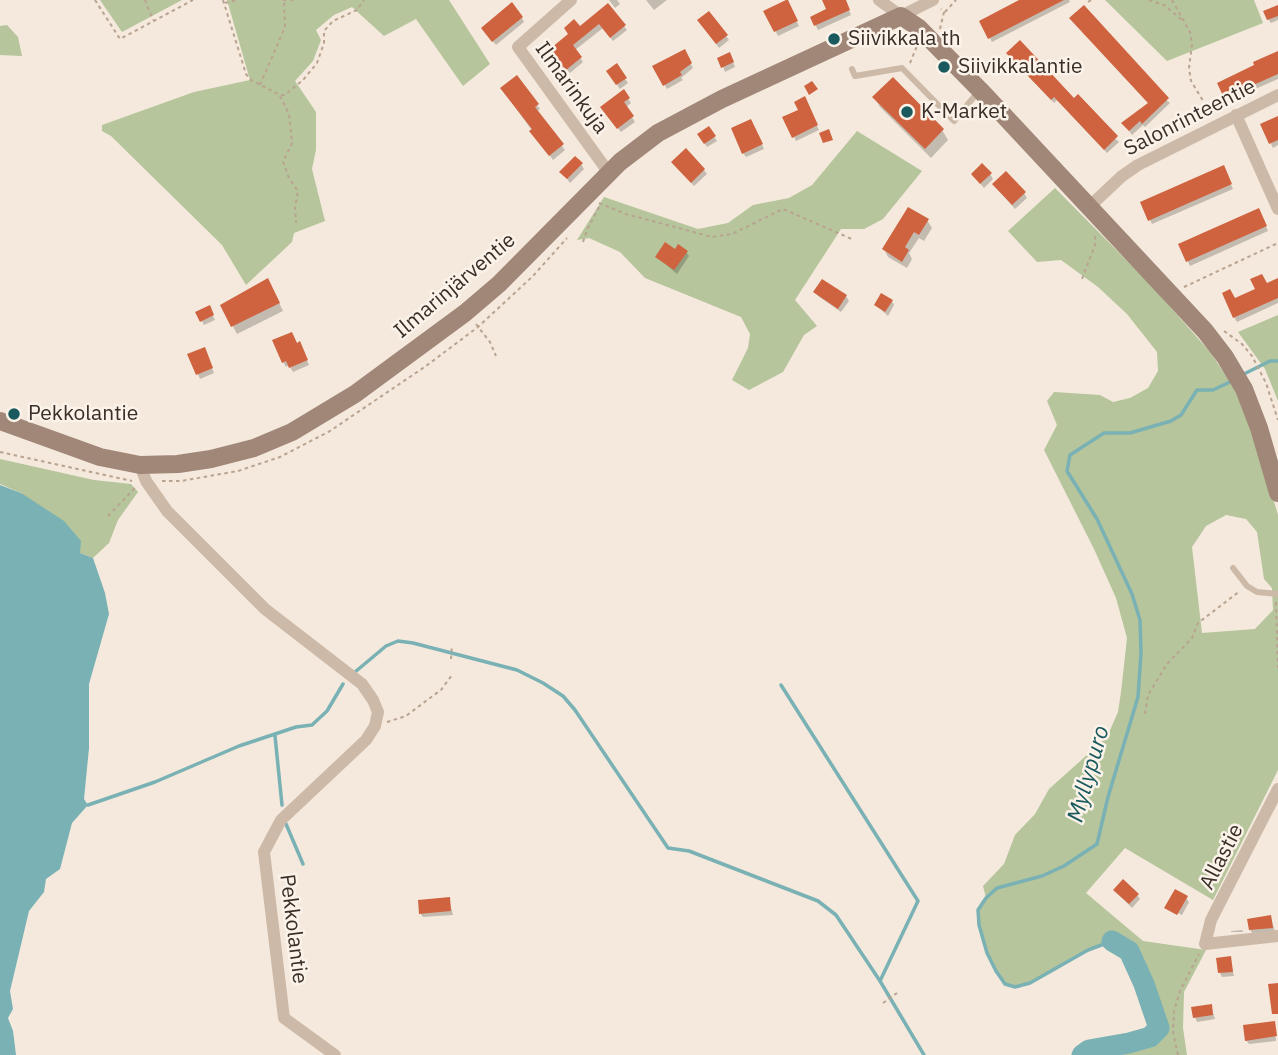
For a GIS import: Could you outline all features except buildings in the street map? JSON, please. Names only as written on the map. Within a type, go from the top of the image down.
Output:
[{"type":"main road","points":[[901,16],[919,28],[980,90],[1205,331],[1244,389],[1259,428],[1278,493]]},
{"type":"main road","name":"Ilmarinjärventie","points":[[0,421],[140,473],[233,454],[292,432],[355,394],[465,313],[593,201],[609,173],[639,146],[684,118],[901,16]]},
{"type":"street","points":[[879,0],[901,16],[933,0]]},
{"type":"street","name":"Ilmarinkuja","points":[[571,1],[518,47],[609,173]]},
{"type":"street","name":"Salonrinteentie","points":[[1096,213],[1122,176],[1138,164],[1278,95]]},
{"type":"street","points":[[1236,115],[1278,209]]},
{"type":"street","points":[[140,473],[167,511],[265,609],[362,684],[378,712],[376,721]]},
{"type":"street","name":"Pekkolantie","points":[[335,1055],[284,1018],[264,852],[281,820],[366,740],[376,721]]},
{"type":"street","name":"Allastie","points":[[1205,944],[1211,920],[1278,789]]},
{"type":"street","points":[[1205,944],[1278,936]]},
{"type":"lane","points":[[852,69],[855,76],[901,68],[954,121],[980,90]]},
{"type":"lane","points":[[1233,568],[1247,586],[1257,592],[1277,594]]},
{"type":"path","points":[[95,0],[120,39],[193,0]]},
{"type":"path","points":[[145,0],[153,21]]},
{"type":"path","points":[[237,0],[223,1],[246,74],[260,85],[280,94],[285,94],[303,80],[317,64],[324,43],[324,31],[333,21],[357,10],[364,0]]},
{"type":"path","points":[[260,85],[285,27],[285,1],[293,0]]},
{"type":"path","points":[[944,12],[956,0]]},
{"type":"path","points":[[1149,0],[1164,5],[1184,22]]},
{"type":"path","points":[[1172,0],[1181,11],[1190,32],[1191,81],[1217,124]]},
{"type":"path","points":[[906,73],[919,40]]},
{"type":"path","points":[[280,94],[289,114],[292,143],[283,162],[298,191],[296,223]]},
{"type":"path","points":[[583,242],[593,201],[626,214],[712,237],[732,234],[783,209],[854,240]]},
{"type":"path","points":[[1082,279],[1095,245],[1096,213]]},
{"type":"path","points":[[1184,288],[1278,243]]},
{"type":"path","points":[[465,313],[490,342],[496,356]]},
{"type":"path","points":[[1252,356],[1262,373],[1278,420]]},
{"type":"path","points":[[108,516],[140,473]]},
{"type":"path","points":[[1145,714],[1148,695],[1167,664],[1192,638],[1198,623],[1247,586]]},
{"type":"path","points":[[1277,594],[1278,668]]},
{"type":"path","points":[[451,659],[452,645]]},
{"type":"path","points":[[376,721],[388,723],[406,716],[442,690],[453,675]]},
{"type":"path","points":[[1178,1055],[1172,1032],[1174,1011],[1180,990],[1205,944]]},
{"type":"path","points":[[883,1003],[897,993]]},
{"type":"green space","points":[[100,0],[182,0],[122,32]]},
{"type":"green space","points":[[227,0],[449,0],[490,64],[463,86],[416,19],[384,36],[352,7],[334,15],[316,30],[321,40],[313,61],[295,81],[316,112],[316,150],[312,169],[325,221],[294,233],[292,242],[246,285],[222,245],[111,136],[102,131],[102,125],[194,92],[250,80]]},
{"type":"green space","points":[[1105,0],[1254,0],[1263,23],[1167,61]]},
{"type":"green space","points":[[7,25],[18,37],[22,56],[0,55],[0,26]]},
{"type":"green space","points":[[857,131],[922,171],[883,219],[864,229],[841,229],[795,300],[817,326],[804,335],[783,372],[749,390],[732,380],[748,348],[750,334],[741,317],[645,278],[620,252],[589,238],[577,240],[604,197],[698,229],[728,223],[753,205],[789,198],[812,185]]},
{"type":"green space","points":[[1055,188],[1149,283],[1210,352],[1233,386],[1253,431],[1278,515],[1278,770],[1213,900],[1125,848],[1086,893],[1143,941],[1206,950],[1184,992],[1183,1028],[1187,1055],[1082,1055],[1089,1050],[1150,1037],[1159,1028],[1129,951],[1112,941],[1088,950],[1030,983],[1015,987],[1005,984],[996,971],[987,953],[979,925],[978,910],[986,898],[983,886],[1004,864],[1015,835],[1035,814],[1049,789],[1107,737],[1118,712],[1121,692],[1127,638],[1116,598],[1044,450],[1057,425],[1047,401],[1054,392],[1100,395],[1113,402],[1130,398],[1148,388],[1158,371],[1157,352],[1127,314],[1098,287],[1061,260],[1037,262],[1008,231]],"holes":[[[1226,515],[1246,519],[1257,532],[1264,579],[1272,588],[1273,610],[1255,629],[1202,633],[1192,547],[1206,526]]]},
{"type":"green space","points":[[1278,315],[1278,401],[1265,369],[1238,332]]},
{"type":"green space","points":[[0,459],[94,480],[131,484],[138,492],[118,520],[109,543],[93,558],[80,553],[21,493],[0,484]]},
{"type":"water","points":[[0,485],[21,493],[64,521],[81,541],[80,553],[93,558],[109,614],[89,684],[89,748],[84,799],[88,805],[72,823],[60,869],[46,879],[44,892],[29,911],[10,991],[13,1009],[8,1018],[13,1031],[16,1055],[0,1055]]},
{"type":"waterway","name":"Myllypuro","points":[[1242,375],[1270,361],[1278,361]]},
{"type":"waterway","name":"Myllypuro","points":[[1112,941],[1088,950],[1030,983],[1015,987],[1005,984],[996,971],[987,953],[979,925],[978,910],[997,888],[1042,876],[1064,866],[1097,844],[1138,697],[1140,620],[1132,594],[1097,519],[1067,471],[1070,455],[1104,433],[1130,433],[1171,421],[1181,415],[1197,390],[1213,390],[1232,381]]},
{"type":"waterway","points":[[355,672],[386,646],[398,641],[517,670],[563,696],[668,848],[689,851],[818,901],[836,915],[880,981],[924,1055]]},
{"type":"waterway","points":[[88,805],[155,782],[239,746],[296,727],[312,725],[327,711],[343,684]]},
{"type":"waterway","points":[[781,685],[918,901],[880,981]]},
{"type":"waterway","points":[[275,736],[282,805]]},
{"type":"waterway","points":[[286,824],[303,864]]},
{"type":"waterway","name":"Myllypuro","points":[[1082,1055],[1089,1050],[1150,1037],[1159,1028],[1129,951],[1112,941]]},
{"type":"place","name":"Siivikkala th","points":[[834,39]]},
{"type":"place","name":"Siivikkalantie","points":[[944,67]]},
{"type":"place","name":"K-Market","points":[[907,112]]},
{"type":"place","name":"Pekkolantie","points":[[14,414]]}]
